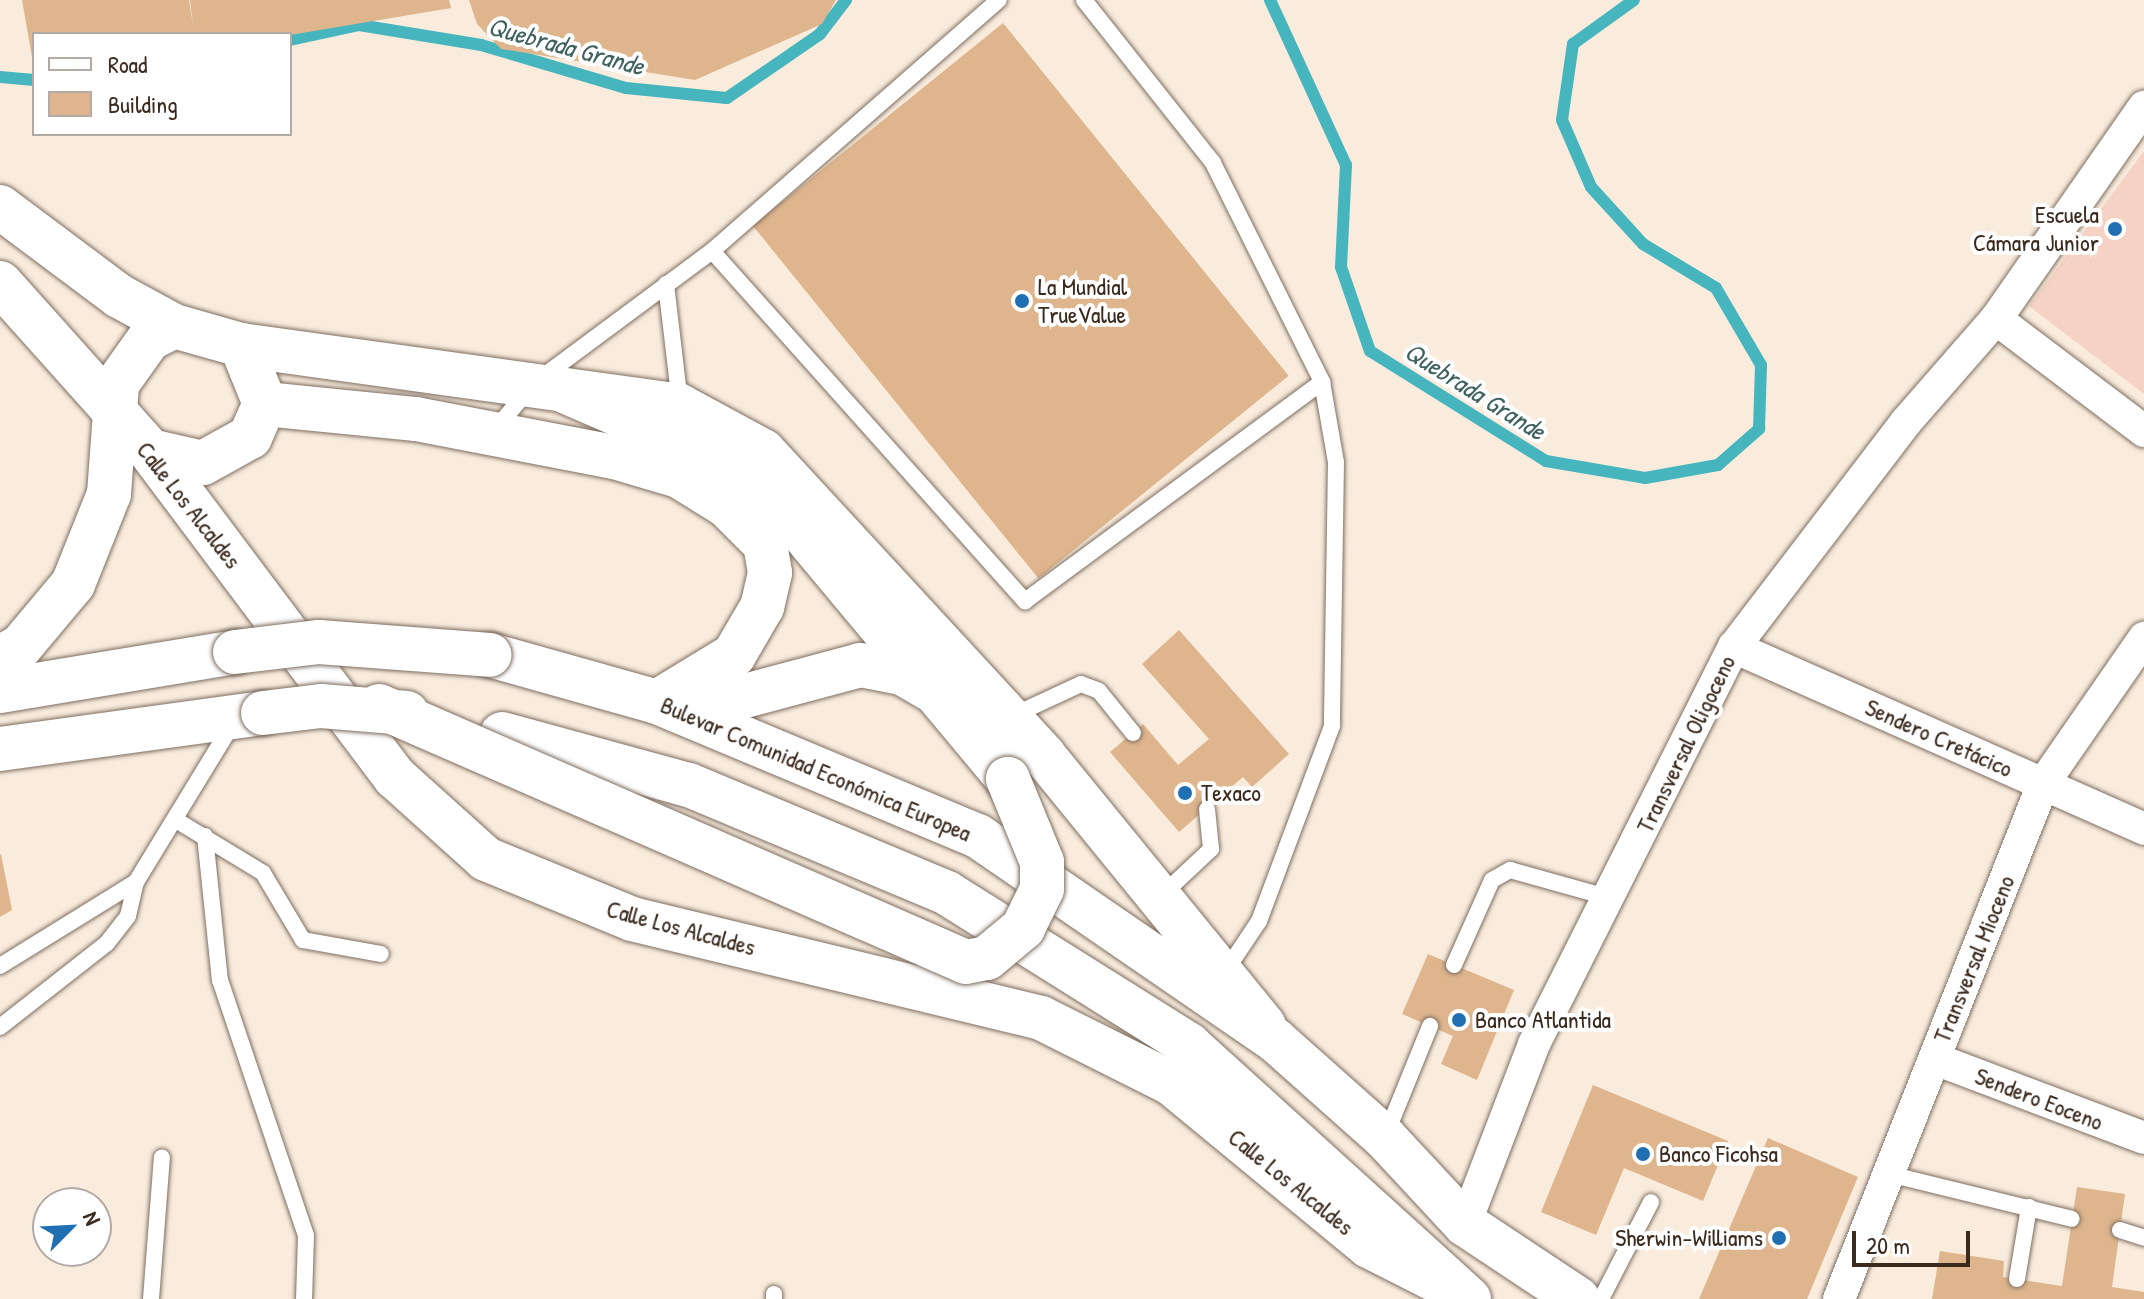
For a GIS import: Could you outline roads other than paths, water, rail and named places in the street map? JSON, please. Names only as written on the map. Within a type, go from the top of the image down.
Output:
[{"type":"main road","points":[[0,207],[119,296],[174,326],[241,345],[680,406],[763,451],[1009,718],[1161,896],[1275,1040]]},
{"type":"main road","name":"Calle Los Alcaldes","points":[[0,283],[150,451],[395,777],[486,859],[632,919],[1041,1018],[1171,1083],[1369,1246],[1461,1294]]},
{"type":"main road","points":[[0,658],[21,646],[73,584],[109,494],[113,412],[129,359],[174,326]]},
{"type":"main road","points":[[150,451],[185,464],[221,458],[250,437],[265,404],[258,372],[241,345]]},
{"type":"main road","points":[[379,706],[966,962],[987,958],[1023,928],[1042,889],[1042,862],[1008,779],[944,697],[786,513],[696,448],[543,385]]},
{"type":"main road","points":[[265,404],[493,433],[679,476],[727,506],[765,544],[770,573],[749,634],[734,655],[671,707]]},
{"type":"main road","name":"Bulevar Comunidad Económica Europea","points":[[0,691],[235,652],[319,642],[490,655],[671,707],[978,836],[1275,1040],[1385,1138],[1465,1224],[1578,1299]]},
{"type":"main road","points":[[671,707],[860,665],[902,673],[944,697]]},
{"type":"main road","points":[[0,749],[250,715],[379,706],[502,734],[689,785],[947,893],[1189,1045],[1461,1294]]},
{"type":"street","name":"Transversal Oligoceno","points":[[1465,1224],[1534,1044],[1734,647],[1906,422],[1996,319],[2144,107]]},
{"type":"street","points":[[1996,319],[2144,431]]},
{"type":"street","name":"Transversal Mioceno","points":[[1839,1299],[2043,784],[2144,638]]},
{"type":"street","name":"Sendero Cretácico","points":[[1734,647],[2144,829]]},
{"type":"street","name":"Sendero Eoceno","points":[[1935,1059],[2144,1138]]},
{"type":"lane","points":[[493,433],[543,385],[666,284],[712,251],[999,0]]},
{"type":"lane","points":[[1084,0],[1213,163],[1322,382],[1336,462],[1332,726],[1259,921],[1223,975]]},
{"type":"lane","points":[[712,251],[1025,601],[1322,382]]},
{"type":"lane","points":[[666,284],[680,406]]},
{"type":"lane","points":[[1009,718],[1081,684],[1099,691],[1133,733]]},
{"type":"lane","points":[[0,1027],[107,943],[128,916],[136,882],[250,715]]},
{"type":"lane","points":[[1161,896],[1211,849],[1207,809]]},
{"type":"lane","points":[[176,820],[205,836],[278,889],[303,940],[381,954]]},
{"type":"lane","points":[[205,836],[220,980],[306,1236],[304,1299]]},
{"type":"lane","points":[[1454,965],[1492,880],[1510,870],[1610,898]]},
{"type":"lane","points":[[0,966],[136,882]]},
{"type":"lane","points":[[1385,1138],[1430,1026]]},
{"type":"lane","points":[[151,1299],[162,1157]]},
{"type":"lane","points":[[1889,1174],[2072,1219]]},
{"type":"lane","points":[[1601,1299],[1651,1202]]},
{"type":"lane","points":[[2017,1279],[2029,1207]]},
{"type":"lane","points":[[2120,1230],[2144,1238]]},
{"type":"waterway","name":"Quebrada Grande","points":[[292,40],[359,25],[481,45],[626,88],[727,98],[820,34],[846,0]]},
{"type":"waterway","name":"Quebrada Grande","points":[[1270,0],[1346,165],[1341,267],[1370,351],[1546,461],[1645,478],[1718,465],[1759,429],[1761,365],[1716,288],[1643,244],[1591,187],[1562,120],[1573,44],[1634,0]]},
{"type":"waterway","name":"Quebrada Grande","points":[[0,77],[32,80]]},
{"type":"place","name":"Escuela Cámara Junior","points":[[2115,229]]},
{"type":"place","name":"La Mundial TrueValue","points":[[1022,301]]},
{"type":"place","name":"Texaco","points":[[1185,793]]},
{"type":"place","name":"Banco Atlantida","points":[[1459,1020]]},
{"type":"place","name":"Banco Ficohsa","points":[[1643,1154]]},
{"type":"place","name":"Sherwin-Williams","points":[[1779,1238]]}]
